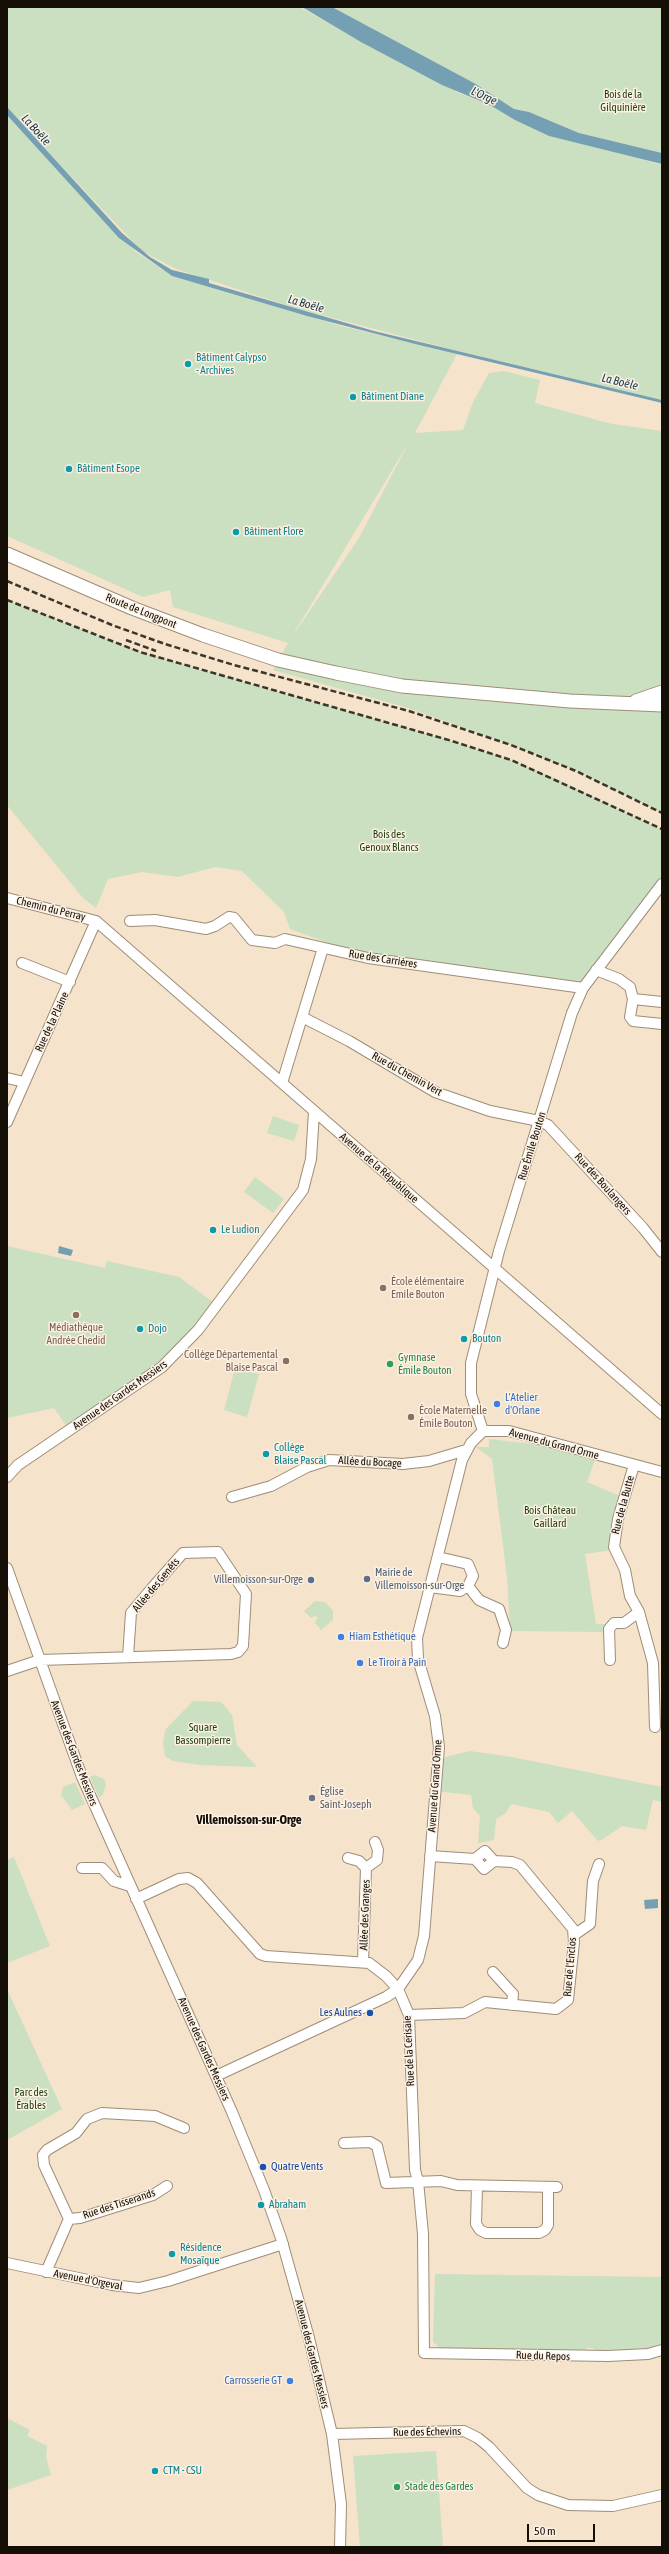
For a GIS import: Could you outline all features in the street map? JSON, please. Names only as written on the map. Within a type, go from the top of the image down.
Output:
[{"type":"main road","name":"Route de Longpont","points":[[7,554],[132,608],[203,635],[278,660],[402,686],[623,704],[662,705]]},
{"type":"main road","points":[[623,704],[647,698],[662,692]]},
{"type":"street","name":"Rue Émile Bouton","points":[[483,1432],[471,1394],[469,1371],[495,1268],[572,1013],[583,988],[662,884]]},
{"type":"street","name":"Chemin du Perray","points":[[7,898],[96,921]]},
{"type":"street","name":"Rue des Carrières","points":[[130,921],[155,920],[206,929],[215,926],[229,917],[234,918],[252,940],[275,943],[285,939],[368,958],[583,988]]},
{"type":"street","name":"Rue de la Plaine","points":[[7,1122],[96,921]]},
{"type":"street","name":"Avenue de la République","points":[[96,921],[662,1414]]},
{"type":"street","points":[[282,1083],[304,1018],[324,948]]},
{"type":"street","points":[[22,963],[70,982]]},
{"type":"street","points":[[596,970],[626,983],[630,987],[633,999],[630,1017],[633,1021],[662,1024]]},
{"type":"street","points":[[633,999],[662,1002]]},
{"type":"street","name":"Rue du Chemin Vert","points":[[304,1018],[349,1041],[435,1092],[490,1110],[539,1121]]},
{"type":"street","points":[[7,1078],[24,1082]]},
{"type":"street","name":"Avenue des Gardes Messiers","points":[[7,1477],[18,1465],[162,1367],[198,1330],[303,1190],[311,1159],[314,1112]]},
{"type":"street","name":"Rue des Boulangers","points":[[539,1121],[556,1132],[643,1228],[662,1252]]},
{"type":"street","name":"Avenue du Grand Orme","points":[[216,2076],[383,1999],[398,1989],[412,1970],[422,1948],[438,1736],[417,1650],[417,1638],[466,1450],[483,1432],[509,1431],[662,1472]]},
{"type":"street","name":"Allée du Bocage","points":[[232,1497],[271,1486],[322,1461],[336,1459],[403,1464],[429,1461],[466,1450]]},
{"type":"street","name":"Rue de la Butte","points":[[634,1465],[618,1519],[614,1547],[625,1570],[630,1596],[639,1612],[652,1663],[655,1728]]},
{"type":"street","name":"Allée des Genêts","points":[[7,1671],[40,1660],[128,1657],[238,1652],[243,1646],[246,1594],[218,1552],[183,1554],[152,1588],[131,1613],[128,1657]]},
{"type":"street","points":[[430,1587],[452,1592],[460,1591],[468,1586],[473,1576],[468,1564],[438,1557]]},
{"type":"street","name":"Avenue des Gardes Messiers","points":[[7,1568],[82,1777],[254,2163],[283,2244],[308,2334],[332,2434],[341,2504],[340,2547]]},
{"type":"street","points":[[468,1586],[479,1600],[499,1609],[506,1630],[503,1643]]},
{"type":"street","points":[[610,1660],[609,1629],[614,1623],[624,1623],[639,1612]]},
{"type":"street","name":"Allée des Granges","points":[[366,1868],[377,1860],[378,1850],[375,1842]]},
{"type":"street","name":"Rue de l'Enclos","points":[[409,2015],[464,2013],[485,2002],[556,2009],[566,2004],[568,2000],[574,1935],[570,1924],[520,1865],[512,1862],[494,1861],[484,1869],[475,1859],[430,1856]]},
{"type":"street","name":"Allée des Granges","points":[[348,1858],[359,1861],[366,1868],[363,1962]]},
{"type":"street","points":[[574,1935],[590,1924],[593,1881],[599,1864]]},
{"type":"street","points":[[82,1868],[102,1868],[114,1881],[130,1886]]},
{"type":"street","name":"Rue de la Cerisaie","points":[[136,1899],[179,1879],[188,1878],[197,1883],[260,1954],[266,1956],[363,1962],[375,1967],[398,1989],[409,2015],[413,2142],[423,2234],[424,2353]]},
{"type":"street","points":[[493,1972],[513,1994],[512,2005]]},
{"type":"street","points":[[46,2272],[69,2219],[44,2165],[43,2156],[47,2150],[76,2133],[87,2119],[102,2113],[155,2116],[184,2128]]},
{"type":"street","points":[[344,2143],[370,2142],[377,2146],[380,2150],[386,2183],[418,2181],[477,2186],[553,2187],[548,2225],[545,2230],[539,2233],[486,2233],[480,2230],[476,2224],[477,2186]]},
{"type":"street","name":"Rue des Tisserands","points":[[69,2219],[80,2218],[153,2195],[167,2186]]},
{"type":"street","name":"Avenue d'Orgeval","points":[[7,2263],[112,2286],[139,2288],[168,2281],[283,2244]]},
{"type":"street","name":"Rue du Repos","points":[[424,2353],[596,2356],[648,2354],[662,2350]]},
{"type":"street","name":"Rue des Échevins","points":[[332,2434],[464,2431],[478,2438],[489,2447],[527,2488],[538,2495],[568,2505],[613,2506],[662,2495]]},
{"type":"green space","points":[[7,7],[299,7],[459,93],[490,105],[549,136],[612,150],[662,165],[662,400],[458,351],[295,308],[176,269],[142,251],[7,109]]},
{"type":"green space","name":"Bois de la Gilquinière","points":[[332,7],[662,7],[662,153],[579,133],[529,112],[514,109],[474,83]]},
{"type":"green space","points":[[7,115],[136,252],[172,276],[341,326],[457,354],[415,433],[463,430],[473,402],[489,373],[504,371],[540,380],[535,403],[612,424],[662,431],[662,813],[576,771],[511,745],[408,708],[273,670],[288,643],[173,607],[170,590],[143,597],[7,536]],"holes":[[[409,442],[359,538],[294,634]]]},
{"type":"green space","name":"Bois des Genoux Blancs","points":[[7,600],[140,652],[452,741],[511,760],[559,780],[662,830],[662,884],[583,988],[407,962],[339,947],[290,929],[284,912],[242,871],[215,867],[178,877],[142,872],[108,879],[96,908],[83,898],[7,805]]},
{"type":"green space","points":[[273,1116],[299,1125],[294,1141],[267,1133]]},
{"type":"green space","points":[[255,1177],[284,1199],[273,1213],[244,1192]]},
{"type":"green space","points":[[7,1246],[105,1268],[107,1261],[179,1277],[213,1302],[186,1336],[160,1361],[67,1427],[54,1408],[7,1418]]},
{"type":"green space","points":[[235,1368],[259,1374],[247,1417],[224,1410]]},
{"type":"green space","name":"Bois Château Gaillard","points":[[489,1439],[542,1445],[596,1457],[587,1482],[620,1496],[613,1550],[585,1554],[596,1624],[607,1624],[607,1632],[510,1631],[507,1577],[492,1459],[476,1447],[489,1447]]},
{"type":"green space","points":[[315,1601],[325,1602],[333,1611],[333,1620],[321,1630],[315,1623],[318,1617],[314,1616],[311,1618],[304,1611]]},
{"type":"green space","name":"Square Bassompierre","points":[[193,1701],[221,1702],[232,1715],[237,1745],[257,1767],[200,1765],[173,1761],[165,1756],[163,1744],[165,1730]]},
{"type":"green space","points":[[470,1751],[512,1757],[662,1787],[662,1802],[653,1800],[646,1830],[622,1826],[600,1841],[597,1840],[572,1811],[558,1823],[549,1812],[511,1804],[506,1813],[496,1819],[494,1840],[478,1843],[480,1816],[473,1808],[471,1795],[435,1791],[438,1759]]},
{"type":"green space","points":[[94,1775],[104,1779],[106,1784],[103,1794],[99,1798],[90,1777]]},
{"type":"green space","points":[[75,1782],[85,1804],[72,1810],[61,1795],[63,1787]]},
{"type":"green space","points":[[14,1857],[50,1946],[7,1963],[7,1860]]},
{"type":"green space","name":"Parc des Érables","points":[[7,1989],[62,2109],[7,2140]]},
{"type":"green space","points":[[435,2274],[662,2277],[662,2343],[648,2348],[595,2351],[593,2348],[587,2348],[584,2352],[441,2349],[433,2342]]},
{"type":"green space","points":[[7,2418],[30,2430],[27,2436],[47,2446],[46,2457],[51,2475],[7,2490]]},
{"type":"green space","name":"Stade des Gardes","points":[[436,2451],[443,2547],[360,2547],[353,2456]]},
{"type":"water","name":"L'Orge","points":[[302,7],[332,7],[474,83],[514,109],[529,112],[579,133],[662,153],[662,164],[549,136],[515,120],[490,105],[442,85],[361,42]]},
{"type":"water","points":[[7,107],[122,233],[150,257],[172,270],[209,279],[209,283],[374,331],[662,400],[662,403],[415,344],[307,316],[172,276],[119,238],[7,115]]},
{"type":"water","points":[[59,1246],[73,1250],[71,1256],[58,1253]]},
{"type":"water","points":[[658,1899],[658,1908],[645,1909],[644,1900]]},
{"type":"railway","points":[[7,581],[112,625],[165,644],[234,665],[409,711],[511,745],[576,771],[662,813]]},
{"type":"railway","points":[[7,600],[140,652],[452,741],[511,760],[662,829]]},
{"type":"railway","points":[[126,640],[156,651]]},
{"type":"place","name":"Bâtiment Calypso - Archives","points":[[188,364]]},
{"type":"place","name":"Bâtiment Diane","points":[[353,397]]},
{"type":"place","name":"Bâtiment Esope","points":[[69,469]]},
{"type":"place","name":"Bâtiment Flore","points":[[236,532]]},
{"type":"place","name":"Le Ludion","points":[[213,1230]]},
{"type":"place","name":"École élémentaire Emile Bouton","points":[[383,1288]]},
{"type":"place","name":"Médiathèque Andrée Chedid","points":[[76,1315]]},
{"type":"place","name":"Dojo","points":[[140,1329]]},
{"type":"place","name":"Bouton","points":[[464,1339]]},
{"type":"place","name":"Collège Départemental Blaise Pascal","points":[[286,1361]]},
{"type":"place","name":"Gymnase Émile Bouton","points":[[390,1364]]},
{"type":"place","name":"L'Atelier d'Orlane","points":[[497,1404]]},
{"type":"place","name":"École Maternelle Émile Bouton","points":[[411,1417]]},
{"type":"place","name":"Collège Blaise Pascal","points":[[266,1454]]},
{"type":"place","name":"Mairie de Villemoisson-sur-Orge","points":[[367,1579]]},
{"type":"place","name":"Villemoisson-sur-Orge","points":[[311,1580]]},
{"type":"place","name":"Hiam Esthétique","points":[[341,1637]]},
{"type":"place","name":"Le Tiroir à Pain","points":[[360,1663]]},
{"type":"place","name":"Église Saint-Joseph","points":[[312,1798]]},
{"type":"place","name":"Les Aulnes","points":[[370,2013]]},
{"type":"place","name":"Quatre Vents","points":[[263,2167]]},
{"type":"place","name":"Abraham","points":[[261,2205]]},
{"type":"place","name":"Résidence Mosaïque","points":[[172,2254]]},
{"type":"place","name":"Carrosserie GT","points":[[290,2381]]},
{"type":"place","name":"CTM - CSU","points":[[155,2471]]},
{"type":"place","name":"Stade des Gardes","points":[[397,2487]]},
{"type":"district","name":"Villemoisson-sur-Orge","points":[[249,1820]]},
{"type":"water label","name":"La Boële","points":[[36,130]]},
{"type":"water label","name":"La Boële","points":[[306,304]]},
{"type":"water label","name":"La Boële","points":[[620,382]]}]
